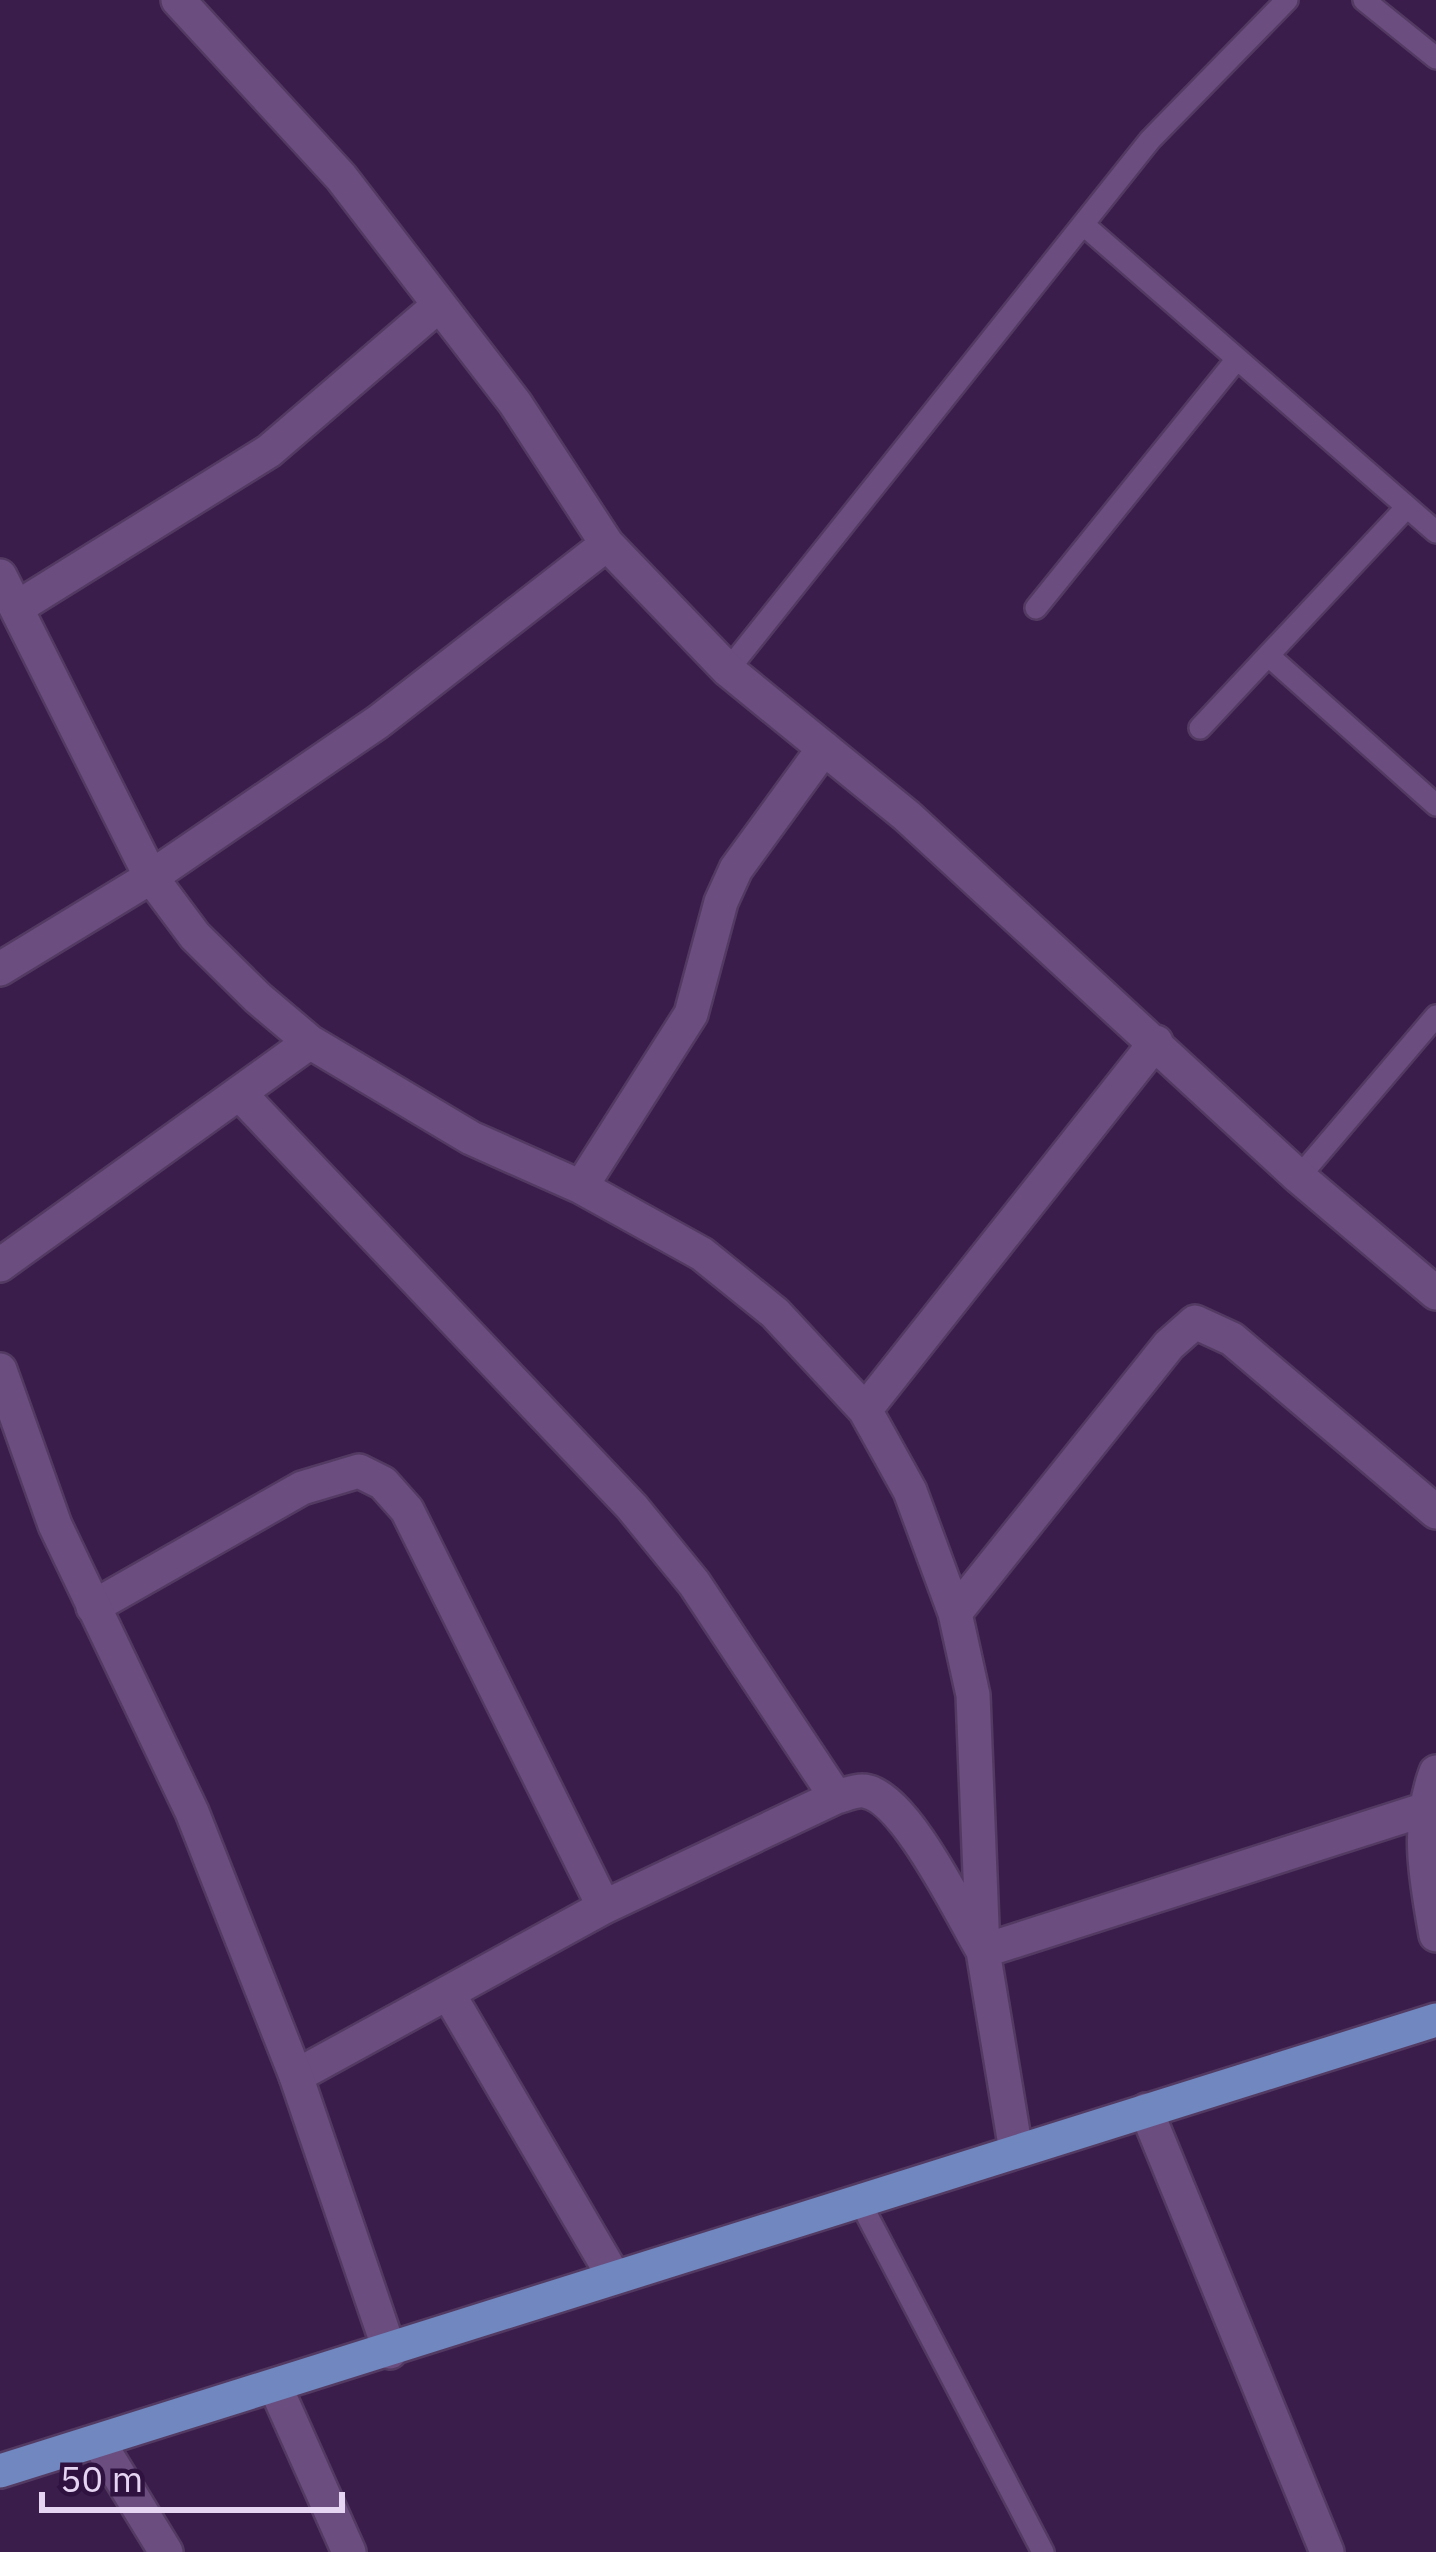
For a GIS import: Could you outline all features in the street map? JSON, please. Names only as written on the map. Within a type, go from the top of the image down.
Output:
[{"type":"main road","points":[[0,2470],[390,2352],[614,2277],[1436,2020]]},
{"type":"street","points":[[178,0],[341,177],[515,403],[608,544],[728,670],[907,816],[1299,1177],[1436,1293]]},
{"type":"street","points":[[18,607],[269,451],[438,307]]},
{"type":"street","points":[[0,968],[151,878],[378,722],[608,544]]},
{"type":"street","points":[[0,576],[151,878],[195,936],[310,1042],[471,1138],[581,1187],[702,1254],[775,1313],[865,1410],[910,1491],[955,1613],[974,1695],[983,1952],[1016,2151]]},
{"type":"street","points":[[581,1187],[691,1015],[721,902],[736,869],[824,748]]},
{"type":"street","points":[[0,1265],[310,1042]]},
{"type":"street","points":[[865,1410],[1156,1042]]},
{"type":"street","points":[[239,1093],[632,1507],[694,1583],[836,1797]]},
{"type":"street","points":[[955,1613],[1169,1345],[1195,1322],[1232,1339],[1436,1511]]},
{"type":"street","points":[[0,1370],[55,1525],[192,1812],[296,2076],[390,2352]]},
{"type":"street","points":[[93,1607],[320,1480],[359,1471],[383,1483],[406,1510],[604,1907]]},
{"type":"street","points":[[1436,1772],[1423,1810],[1426,1878],[1436,1935]]},
{"type":"street","points":[[296,2076],[604,1907],[836,1797],[866,1791],[888,1803],[911,1830],[983,1952]]},
{"type":"street","points":[[983,1952],[1423,1810]]},
{"type":"street","points":[[448,1993],[614,2277]]},
{"type":"street","points":[[1146,2110],[1327,2552]]},
{"type":"street","points":[[275,2386],[349,2552]]},
{"type":"street","points":[[98,2441],[166,2552]]},
{"type":"lane","points":[[728,670],[1150,140],[1287,0]]},
{"type":"lane","points":[[1364,0],[1436,58]]},
{"type":"lane","points":[[1084,226],[1436,532]]},
{"type":"lane","points":[[1036,608],[1237,359]]},
{"type":"lane","points":[[1200,728],[1407,507]]},
{"type":"lane","points":[[1268,656],[1436,805]]},
{"type":"lane","points":[[1299,1177],[1436,1016]]},
{"type":"lane","points":[[859,2200],[1043,2552]]}]
